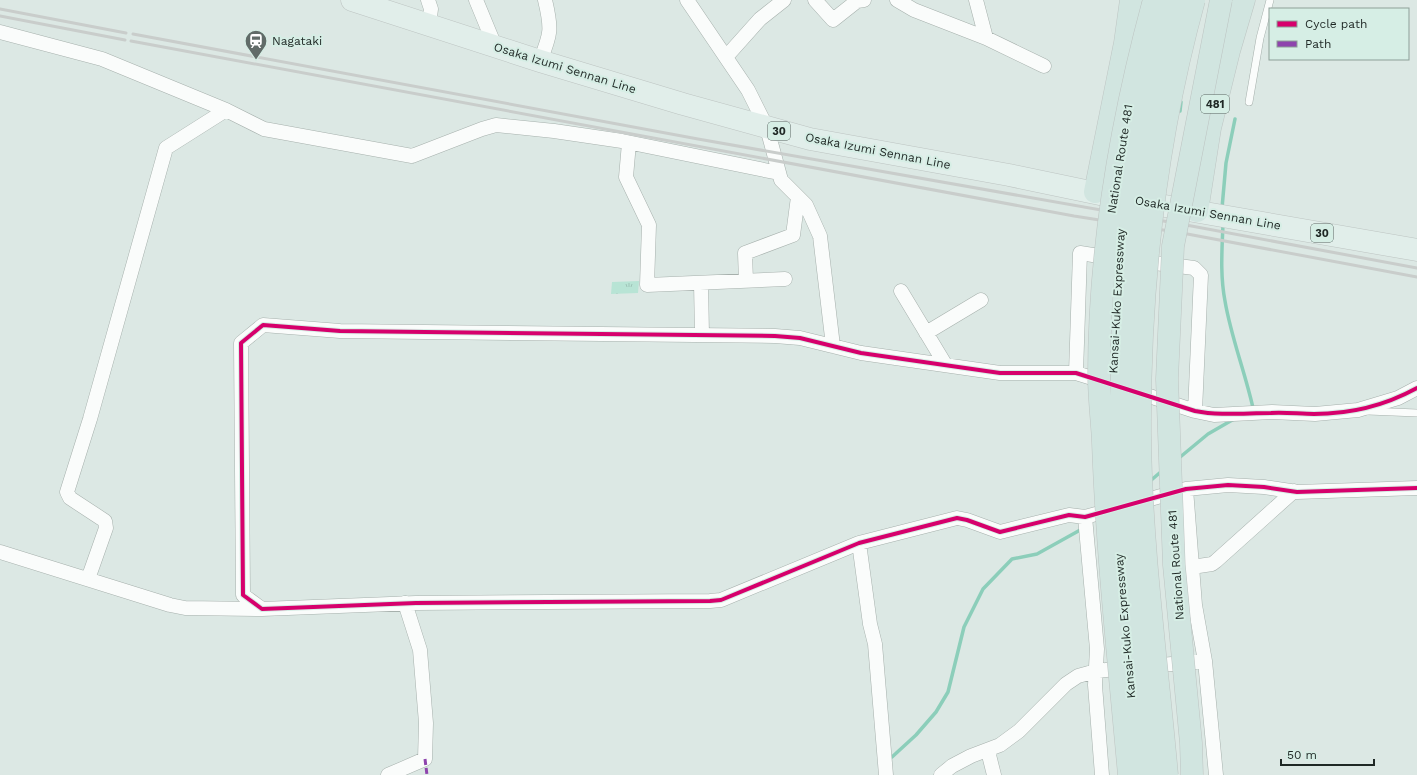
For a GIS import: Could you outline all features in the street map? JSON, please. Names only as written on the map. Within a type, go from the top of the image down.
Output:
[{"type":"highway","points":[[1095,192],[1132,0]]},
{"type":"highway","name":"National Route 481","points":[[1129,775],[1105,503],[1099,377],[1104,274],[1118,164],[1137,61],[1154,0]]},
{"type":"highway","name":"Kansai-Kuko Expressway","points":[[1149,775],[1137,656],[1126,500],[1122,427],[1122,368],[1128,251],[1139,165],[1157,68],[1175,0]]},
{"type":"highway","points":[[1168,775],[1144,517],[1140,436],[1141,330],[1155,189],[1167,113],[1194,0]]},
{"type":"highway","name":"National Route 481","points":[[1192,775],[1191,743],[1174,565],[1167,379],[1173,246],[1221,0]]},
{"type":"highway","name":"481","points":[[1214,214],[1210,128],[1229,51],[1244,0]]},
{"type":"main road","name":"Osaka Izumi Sennan Line","points":[[352,0],[540,61],[767,128],[810,139],[1417,250]]},
{"type":"street","points":[[428,0],[431,9],[429,25]]},
{"type":"street","points":[[476,0],[495,46]]},
{"type":"street","points":[[540,61],[550,36],[551,23],[545,0]]},
{"type":"street","points":[[687,0],[748,90],[767,128],[781,180],[806,205],[820,236],[833,346]]},
{"type":"street","points":[[726,57],[760,18],[784,0]]},
{"type":"street","points":[[815,0],[834,20],[859,0]]},
{"type":"street","points":[[897,0],[914,10],[986,38],[1044,66]]},
{"type":"street","points":[[976,0],[986,38]]},
{"type":"street","points":[[0,32],[102,59],[226,110],[264,129],[412,156],[496,125],[554,131],[629,143],[779,173]]},
{"type":"street","points":[[88,579],[106,528],[105,521],[70,498],[66,492],[90,419],[166,148],[226,110]]},
{"type":"street","points":[[629,143],[626,177],[649,224],[647,285],[785,280]]},
{"type":"street","points":[[746,281],[744,253],[793,235],[798,197]]},
{"type":"street","points":[[1076,373],[1080,254],[1194,268],[1201,275],[1195,411]]},
{"type":"street","points":[[701,283],[702,335]]},
{"type":"street","points":[[901,291],[945,364]]},
{"type":"street","points":[[926,333],[981,300]]},
{"type":"street","points":[[262,609],[243,596],[241,343],[263,325],[340,331],[775,336],[800,338],[861,353],[1000,373],[1076,373],[1195,411],[1214,415],[1272,412],[1315,414],[1358,410],[1398,398],[1417,388]]},
{"type":"street","points":[[0,552],[185,608],[262,609],[405,603],[710,601],[722,600],[859,543],[957,518],[1000,532],[1069,515],[1085,517],[1186,489],[1228,485],[1294,492],[1417,488]]},
{"type":"street","points":[[1186,489],[1195,605],[1205,661],[1216,775]]},
{"type":"street","points":[[1192,567],[1212,564],[1294,492]]},
{"type":"street","points":[[1085,517],[1097,649],[1095,685],[1102,775]]},
{"type":"street","points":[[859,543],[870,624],[875,644],[886,775]]},
{"type":"street","points":[[388,775],[425,758],[426,723],[420,650],[405,603]]},
{"type":"street","points":[[941,775],[952,766],[971,756],[988,751],[1000,745],[1019,731],[1066,684],[1078,676],[1096,671],[1205,661]]},
{"type":"street","points":[[988,751],[994,775]]},
{"type":"lane","points":[[1249,102],[1260,38],[1270,0]]},
{"type":"lane","points":[[1358,410],[1417,413]]},
{"type":"green space","points":[[639,281],[638,293],[611,294],[612,282]]},
{"type":"waterway","points":[[1180,111],[1181,102]]},
{"type":"waterway","points":[[1222,208],[1226,163],[1235,119]]},
{"type":"waterway","points":[[1223,224],[1223,291],[1231,328],[1253,408],[1251,409]]},
{"type":"waterway","points":[[1179,458],[1208,434],[1234,419]]},
{"type":"waterway","points":[[1149,482],[1163,470]]},
{"type":"waterway","points":[[892,757],[916,735],[936,712],[948,692],[964,627],[983,589],[1012,559],[1037,554],[1082,529]]},
{"type":"railway","points":[[0,9],[126,33]]},
{"type":"railway","points":[[0,16],[125,40]]},
{"type":"railway","points":[[133,34],[698,139],[1186,225],[1417,268]]},
{"type":"railway","points":[[131,41],[1074,216],[1182,233],[1417,277]]},
{"type":"marked path","points":[[425,759],[427,775]]},
{"type":"cycle path","points":[[1417,388],[1380,404],[1327,414],[1204,413],[1076,373],[1000,373],[861,353],[800,338],[775,336],[340,331],[263,325],[241,343],[243,595],[262,609],[416,603],[721,600],[859,543],[957,518],[1000,532],[1069,515],[1085,517],[1186,489],[1228,485],[1264,487],[1297,492],[1417,488]]},
{"type":"place","name":"Nagataki","points":[[256,60]]}]
